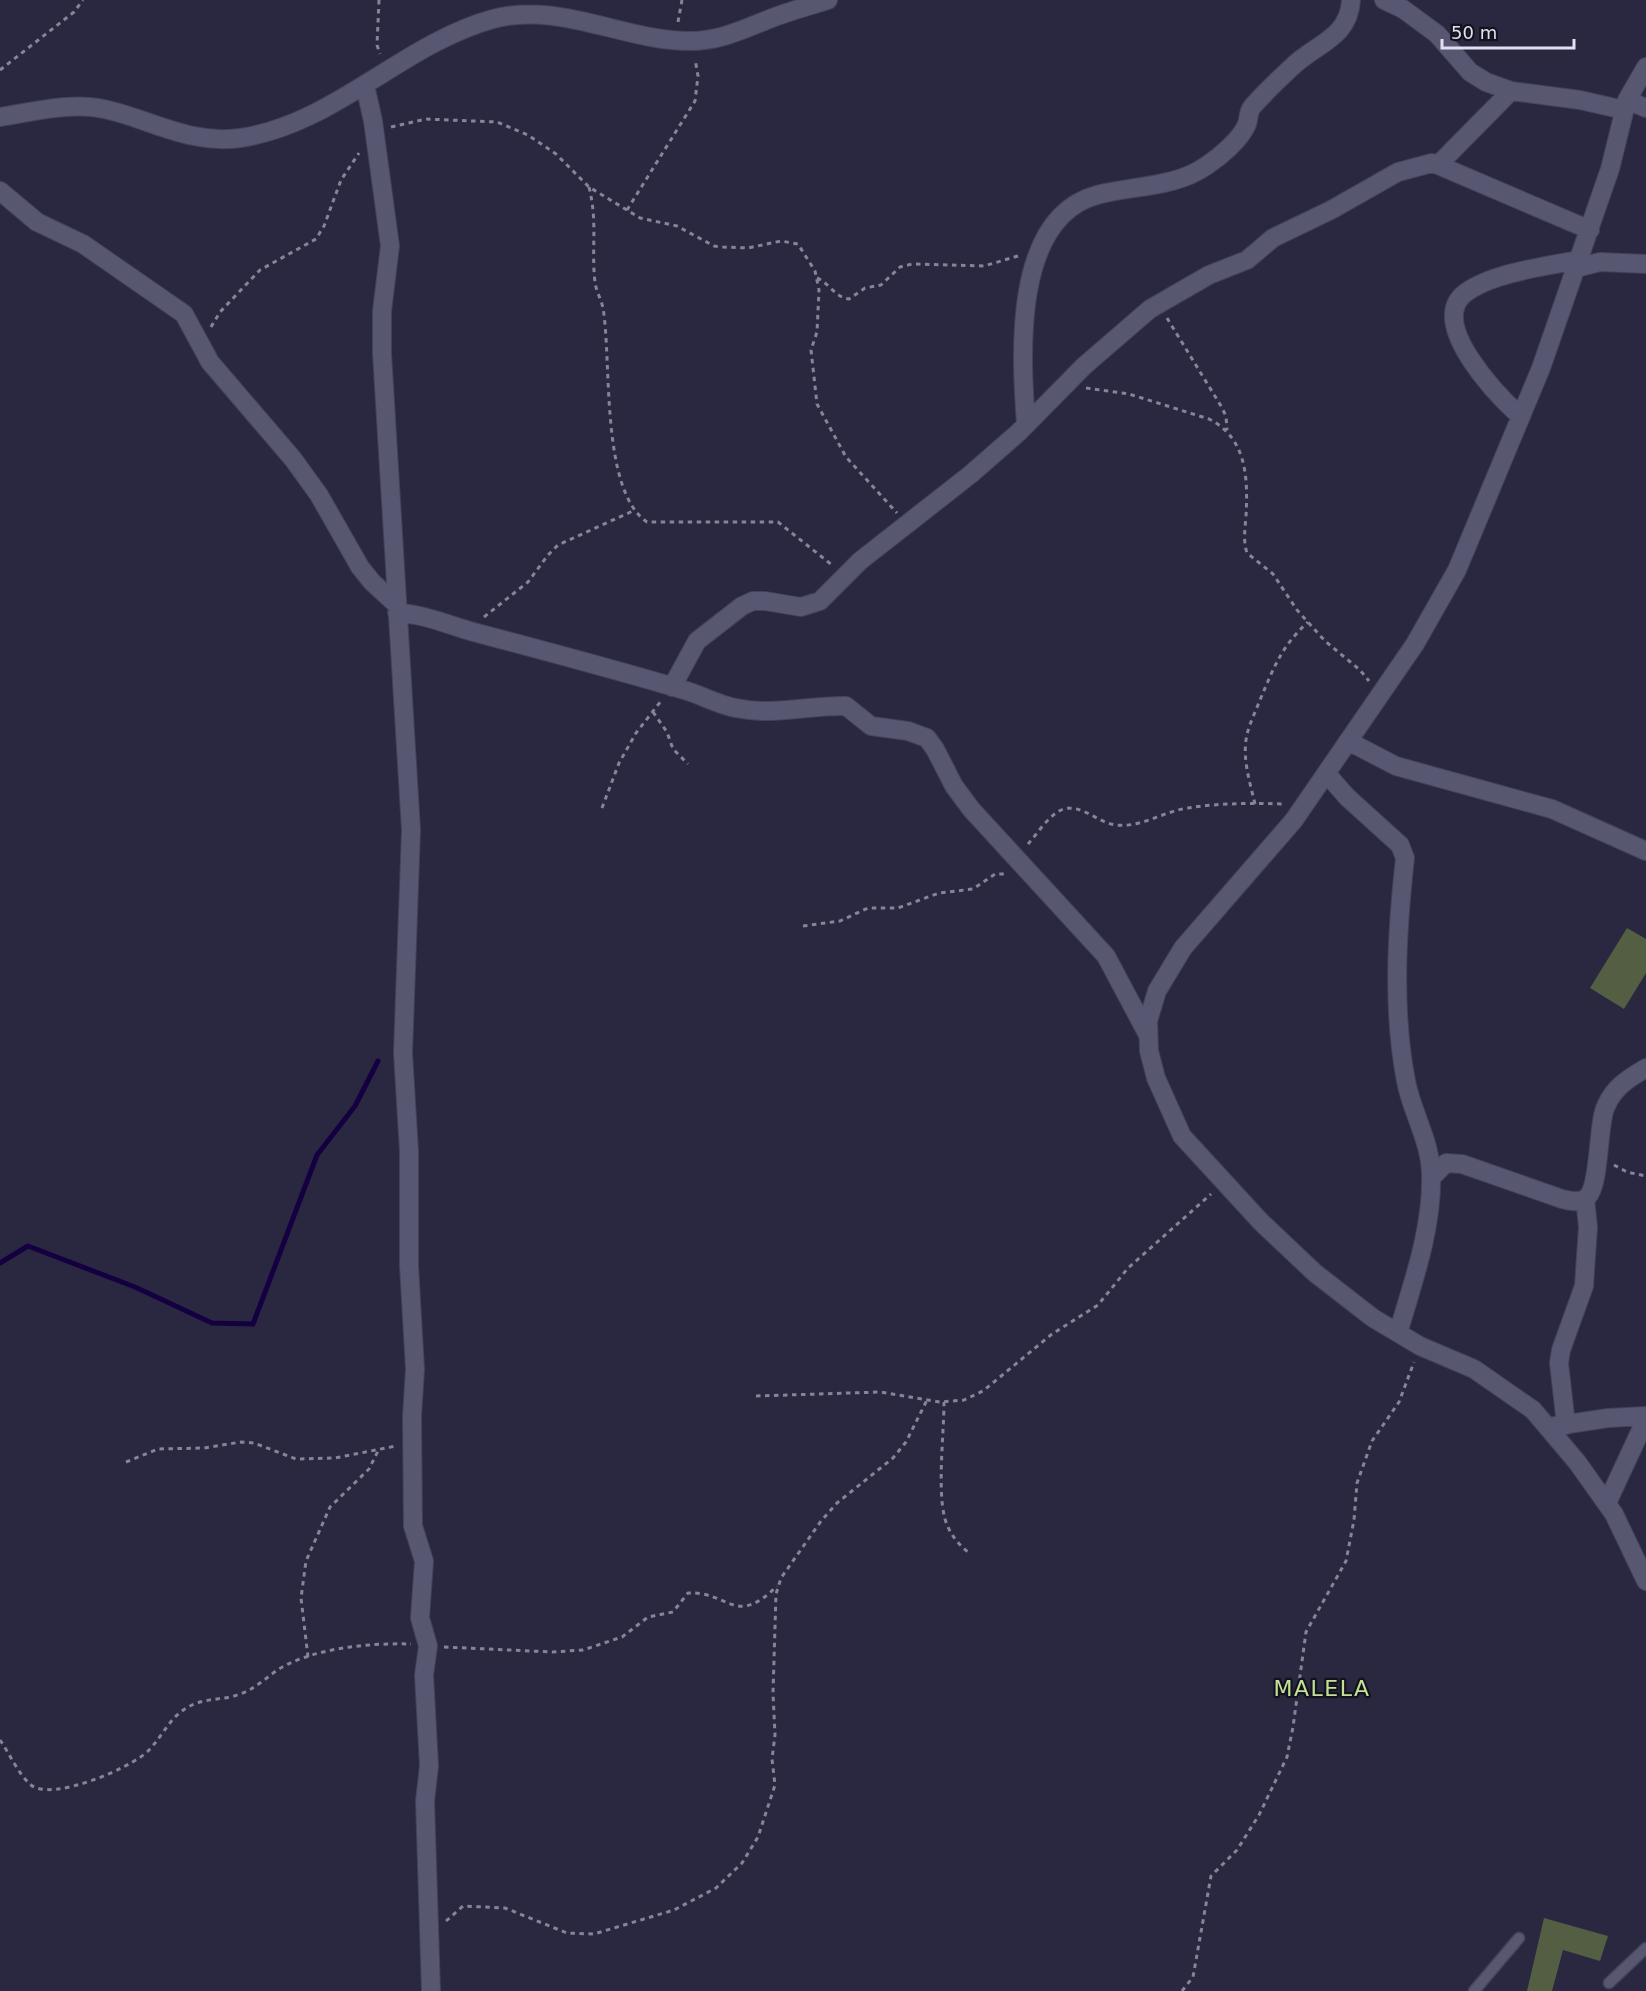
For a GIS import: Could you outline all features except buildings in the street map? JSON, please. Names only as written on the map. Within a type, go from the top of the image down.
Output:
[{"type":"street","points":[[0,117],[51,109],[101,108],[196,138],[232,139],[268,132],[307,117],[365,86],[452,32],[514,15],[576,20],[660,40],[681,40],[738,33],[772,18],[828,0]]},
{"type":"street","points":[[1026,424],[1022,377],[1023,337],[1035,263],[1043,243],[1064,215],[1081,200],[1099,194],[1172,182],[1207,165],[1237,138],[1247,124],[1250,109],[1266,92],[1300,60],[1338,34],[1350,14],[1351,0]]},
{"type":"street","points":[[1384,0],[1403,9],[1437,34],[1470,72],[1486,82],[1511,91],[1646,108]]},
{"type":"street","points":[[1646,67],[1625,105],[1610,169],[1578,264],[1520,416],[1457,570],[1415,644],[1305,805],[1183,948],[1157,991],[1148,1021],[1149,1051],[1156,1078],[1182,1136],[1262,1222],[1315,1273],[1373,1318],[1419,1346],[1482,1374],[1533,1410],[1577,1461],[1607,1503],[1646,1581]]},
{"type":"street","points":[[365,86],[390,246],[381,331],[397,609],[402,655],[401,700],[406,736],[411,830],[403,1053],[409,1151],[409,1266],[415,1369],[412,1434],[413,1526],[424,1561],[420,1618],[428,1646],[424,1675],[429,1766],[425,1801],[431,1991]]},
{"type":"street","points":[[1438,165],[1511,91]]},
{"type":"street","points":[[671,687],[697,640],[742,606],[753,601],[765,601],[801,607],[811,606],[828,593],[845,574],[971,474],[1026,424],[1064,385],[1159,303],[1209,275],[1247,260],[1273,238],[1331,210],[1398,172],[1432,163],[1590,230]]},
{"type":"street","points":[[0,191],[37,222],[83,244],[184,314],[200,347],[320,495],[348,548],[372,582],[397,609],[550,651],[736,709],[776,711],[846,706],[872,726],[908,731],[927,738],[960,794],[1016,860],[1106,956],[1148,1035]]},
{"type":"street","points":[[1520,416],[1480,373],[1462,344],[1453,314],[1456,304],[1464,294],[1498,279],[1578,264],[1600,262],[1646,264]]},
{"type":"street","points":[[1348,741],[1396,766],[1552,809],[1646,851]]},
{"type":"street","points":[[1326,772],[1347,797],[1387,830],[1400,845],[1405,858],[1398,951],[1400,1019],[1406,1082],[1427,1141],[1431,1200],[1425,1233],[1398,1333]]},
{"type":"street","points":[[1431,1178],[1446,1163],[1462,1164],[1562,1199],[1578,1202],[1586,1199],[1590,1195],[1599,1156],[1605,1108],[1613,1092],[1646,1068]]},
{"type":"street","points":[[1566,1425],[1559,1363],[1584,1286],[1588,1227],[1586,1199]]},
{"type":"street","points":[[1547,1427],[1608,1418],[1646,1418],[1607,1503]]},
{"type":"lane","points":[[1474,1991],[1519,1938]]},
{"type":"lane","points":[[1609,1983],[1646,1948]]},
{"type":"path","points":[[0,70],[74,12],[83,0]]},
{"type":"path","points":[[379,0],[377,45],[386,73]]},
{"type":"path","points":[[627,210],[695,101],[698,69],[681,40],[682,0]]},
{"type":"path","points":[[200,347],[220,312],[260,270],[316,238],[350,164],[374,134],[395,124],[426,119],[497,122],[528,135],[556,154],[589,187],[640,218],[687,230],[714,246],[748,248],[792,241],[804,252],[817,278],[820,309],[811,358],[817,404],[846,457],[907,524]]},
{"type":"path","points":[[589,187],[595,212],[595,282],[603,307],[612,442],[623,482],[635,510],[647,522],[778,522],[845,574]]},
{"type":"path","points":[[817,278],[825,281],[840,297],[849,299],[865,288],[881,285],[900,267],[928,264],[984,266],[1014,258],[1043,243]]},
{"type":"path","points":[[1159,303],[1221,406],[1226,416],[1227,431]]},
{"type":"path","points":[[1064,385],[1130,394],[1209,419],[1227,431],[1239,447],[1243,459],[1247,553],[1273,574],[1297,610],[1325,641],[1360,670],[1379,696]]},
{"type":"path","points":[[465,629],[528,582],[558,545],[635,510]]},
{"type":"path","points":[[1255,804],[1246,764],[1246,740],[1252,719],[1276,659],[1294,635],[1308,622]]},
{"type":"path","points":[[602,808],[619,763],[636,733],[671,687]]},
{"type":"path","points":[[653,712],[667,732],[673,749],[688,764]]},
{"type":"path","points":[[803,926],[840,921],[868,908],[898,908],[939,893],[973,889],[995,874],[1011,873],[1016,860],[1027,845],[1053,816],[1067,808],[1076,808],[1097,819],[1116,825],[1135,824],[1187,808],[1255,804],[1305,805]]},
{"type":"path","points":[[1599,1156],[1627,1172],[1646,1176]]},
{"type":"path","points":[[756,1396],[881,1392],[944,1402],[964,1400],[983,1391],[1052,1334],[1098,1305],[1128,1268],[1206,1201],[1225,1180]]},
{"type":"path","points":[[1182,1991],[1193,1977],[1211,1876],[1237,1850],[1259,1815],[1287,1757],[1306,1632],[1346,1561],[1354,1520],[1357,1483],[1372,1441],[1399,1402],[1419,1346]]},
{"type":"path","points":[[0,1740],[31,1785],[41,1790],[72,1786],[133,1762],[148,1751],[180,1712],[193,1705],[238,1695],[256,1687],[285,1665],[308,1658],[378,1644],[552,1652],[583,1650],[622,1637],[648,1617],[673,1612],[688,1593],[702,1594],[728,1604],[746,1606],[763,1599],[779,1585],[807,1540],[837,1503],[893,1458],[906,1442],[927,1400]]},
{"type":"path","points":[[944,1402],[942,1498],[945,1519],[952,1534],[969,1553]]},
{"type":"path","points":[[126,1462],[169,1447],[204,1448],[241,1442],[254,1443],[296,1459],[335,1458],[395,1446],[412,1434]]},
{"type":"path","points":[[308,1658],[301,1598],[306,1561],[330,1507],[369,1469],[379,1449]]},
{"type":"path","points":[[430,1938],[463,1906],[505,1908],[567,1933],[594,1934],[674,1910],[716,1888],[742,1863],[758,1837],[775,1785],[773,1693],[779,1585]]},
{"type":"waterway","points":[[0,1263],[28,1246],[135,1287],[212,1323],[253,1324],[317,1155],[355,1106],[378,1061]]},
{"type":"district","name":"MALELA","points":[[1322,1688]]}]
